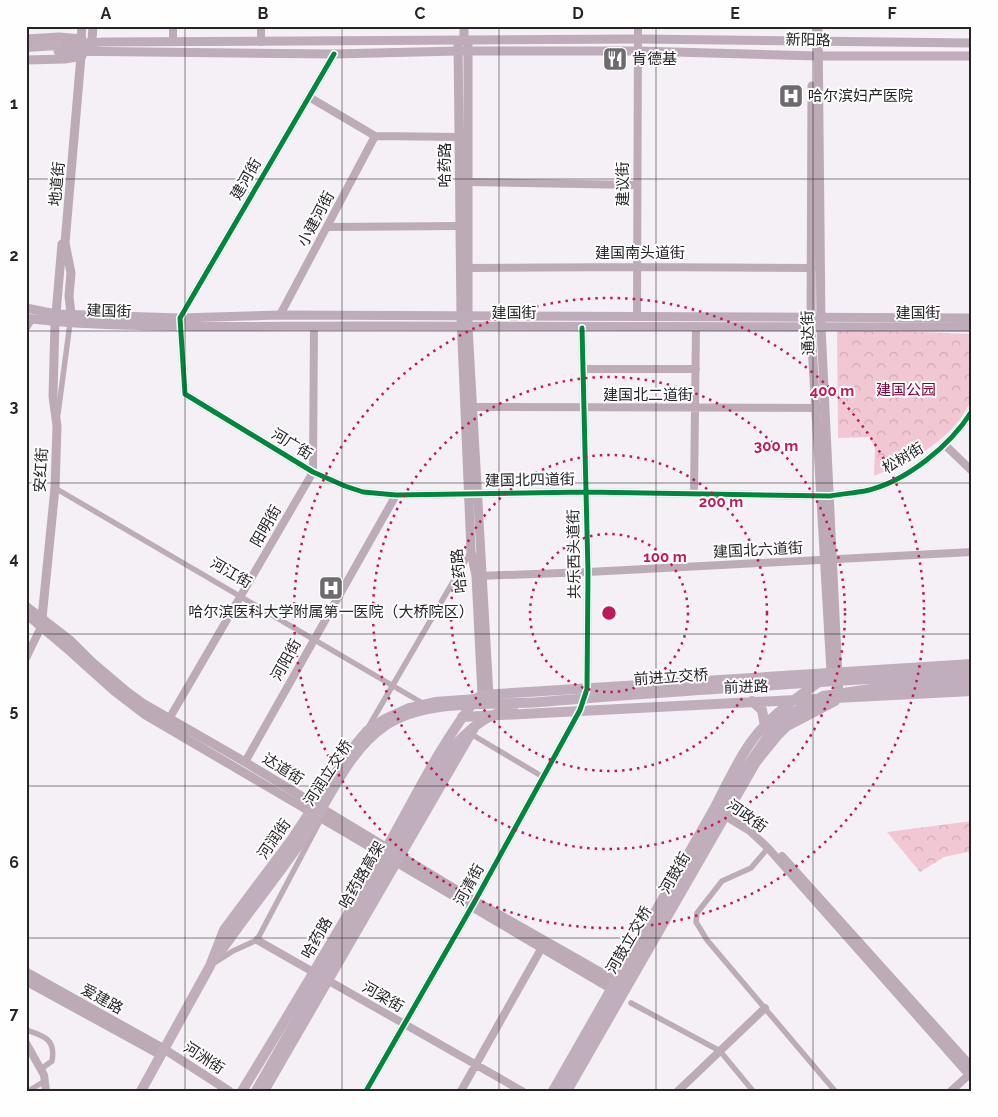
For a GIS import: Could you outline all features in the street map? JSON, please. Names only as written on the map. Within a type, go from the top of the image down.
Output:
[{"type":"highway","name":"新阳路","points":[[26,47],[58,48]]},
{"type":"highway","name":"新阳路","points":[[26,53],[58,48]]},
{"type":"highway","name":"前进路","points":[[482,697],[835,672],[897,663],[972,657]]},
{"type":"highway","name":"前进路","points":[[866,669],[876,671],[972,664]]},
{"type":"highway","name":"河鼓街","points":[[553,1091],[714,809],[736,765],[752,741],[780,710],[835,672]]},
{"type":"highway","name":"前进立交桥","points":[[372,732],[400,718],[437,708],[972,672]]},
{"type":"highway","name":"河鼓立交桥","points":[[559,1091],[748,765],[773,729],[796,711],[823,696],[877,688],[972,682]]},
{"type":"highway","name":"前进路","points":[[462,717],[972,691]]},
{"type":"highway","points":[[424,704],[482,697]]},
{"type":"highway","name":"哈药路","points":[[264,1091],[471,734],[479,716],[482,697]]},
{"type":"highway","name":"哈药路","points":[[242,1091],[314,973],[442,749],[462,717],[482,697]]},
{"type":"highway","name":"河鼓街","points":[[567,1091],[756,762],[787,726],[839,699]]},
{"type":"highway","points":[[752,701],[762,710],[765,726]]},
{"type":"highway","name":"哈药路高架","points":[[256,1091],[449,752],[466,732],[487,717],[531,703]]},
{"type":"highway","name":"河润街","points":[[140,1091],[210,966],[224,930],[313,809],[352,750],[372,732],[401,711],[424,704]]},
{"type":"highway","name":"河润立交桥","points":[[210,966],[308,832],[341,776],[369,739],[372,732]]},
{"type":"main road","points":[[81,39],[82,26]]},
{"type":"main road","points":[[92,40],[93,26]]},
{"type":"main road","name":"哈药路","points":[[464,26],[460,136],[460,226],[464,327],[480,576],[482,697]]},
{"type":"main road","name":"通达街","points":[[813,26],[815,42],[816,323]]},
{"type":"main road","name":"通达街","points":[[815,42],[818,26]]},
{"type":"main road","name":"新阳路","points":[[26,39],[59,37],[104,42]]},
{"type":"main road","name":"新阳路","points":[[58,48],[104,42],[638,39],[972,43]]},
{"type":"main road","name":"新阳路","points":[[58,48],[104,53],[334,54],[463,51],[638,51],[815,56],[972,56]]},
{"type":"main road","name":"哈药路","points":[[463,51],[468,182],[468,268],[464,317]]},
{"type":"main road","name":"新阳路","points":[[26,60],[104,53]]},
{"type":"main road","name":"安红街","points":[[42,623],[55,488],[57,426],[52,396],[55,318],[79,56]]},
{"type":"main road","name":"地道街","points":[[71,319],[71,273],[65,243],[79,56]]},
{"type":"main road","name":"通达街","points":[[815,56],[812,268],[835,672],[839,699]]},
{"type":"main road","points":[[26,308],[55,318]]},
{"type":"main road","name":"建国街","points":[[71,319],[280,315],[637,317],[972,327]]},
{"type":"main road","points":[[30,319],[55,318]]},
{"type":"main road","name":"建国街","points":[[55,318],[181,328],[314,326],[582,328],[972,318]]},
{"type":"main road","name":"哈药路","points":[[464,327],[472,407],[474,494],[472,551],[480,576]]},
{"type":"main road","points":[[26,606],[42,623]]},
{"type":"main road","points":[[26,614],[42,623]]},
{"type":"main road","name":"达道街","points":[[42,623],[70,640],[125,690],[169,719],[245,762],[313,809],[321,819],[385,851]]},
{"type":"main road","name":"达道街","points":[[42,623],[65,647],[114,691],[144,714],[313,809],[473,904]]},
{"type":"main road","points":[[473,904],[541,949],[613,985]]},
{"type":"main road","points":[[473,904],[623,991]]},
{"type":"main road","name":"爱建路","points":[[26,972],[162,1052]]},
{"type":"main road","name":"爱建路","points":[[26,981],[162,1052]]},
{"type":"main road","name":"河洲街","points":[[162,1052],[229,1091]]},
{"type":"street","points":[[172,42],[173,26]]},
{"type":"street","points":[[261,26],[261,42]]},
{"type":"street","name":"建议街","points":[[637,317],[638,26]]},
{"type":"street","name":"建河街","points":[[180,318],[334,54]]},
{"type":"street","points":[[309,97],[375,136],[460,136]]},
{"type":"street","name":"小建河街","points":[[280,315],[375,136]]},
{"type":"street","points":[[468,182],[636,185]]},
{"type":"street","points":[[327,227],[460,226]]},
{"type":"street","name":"建国南头道街","points":[[468,268],[812,268]]},
{"type":"street","name":"河广街","points":[[180,318],[185,394],[313,472],[363,492],[396,495],[474,494]]},
{"type":"street","points":[[26,330],[30,319]]},
{"type":"street","points":[[57,426],[71,319]]},
{"type":"street","name":"阳明街","points":[[169,719],[313,472],[314,326]]},
{"type":"street","points":[[694,493],[696,326]]},
{"type":"street","name":"共乐西头道街","points":[[582,328],[588,572],[588,689]]},
{"type":"street","points":[[583,369],[696,369]]},
{"type":"street","name":"建国北二道街","points":[[472,407],[821,408]]},
{"type":"street","name":"松树街","points":[[826,496],[865,491],[885,484],[923,462],[945,445],[961,429],[972,411]]},
{"type":"street","points":[[945,445],[972,471]]},
{"type":"street","name":"河江街","points":[[55,488],[424,704]]},
{"type":"street","name":"建国北四道街","points":[[474,494],[586,492],[826,496]]},
{"type":"street","name":"河阳街","points":[[245,762],[396,495]]},
{"type":"street","name":"河润街","points":[[372,732],[393,686],[472,551]]},
{"type":"street","name":"建国北六道街","points":[[480,576],[972,552]]},
{"type":"street","points":[[26,658],[42,623]]},
{"type":"street","name":"河清街","points":[[366,1091],[473,904],[580,710],[588,689]]},
{"type":"street","points":[[471,734],[543,777]]},
{"type":"street","name":"河政街","points":[[714,809],[752,827],[771,844],[971,1071]]},
{"type":"street","name":"河政街","points":[[727,814],[750,831],[768,848],[971,1071]]},
{"type":"street","name":"河润街","points":[[210,966],[233,951],[256,940],[321,819]]},
{"type":"street","points":[[768,848],[751,868],[722,881],[697,913],[696,922],[707,940],[835,1091]]},
{"type":"street","name":"河梁街","points":[[256,940],[522,1091]]},
{"type":"street","points":[[461,1091],[541,949]]},
{"type":"street","points":[[632,1003],[720,1051],[753,1091]]},
{"type":"street","points":[[678,1091],[765,1008]]},
{"type":"street","points":[[26,1030],[46,1036],[50,1041],[54,1054],[52,1061],[41,1069]]},
{"type":"street","points":[[26,1043],[44,1075],[46,1091]]},
{"type":"street","points":[[951,1091],[971,1071]]},
{"type":"street","points":[[28,1091],[45,1081]]},
{"type":"green space","name":"建国公园","points":[[837,329],[972,334],[972,397],[956,425],[932,446],[918,455],[874,476],[875,448],[870,437],[838,438]]},
{"type":"green space","points":[[972,821],[972,851],[944,857],[920,872],[887,832]]},
{"type":"cycle path","points":[[334,54],[180,318],[185,394],[313,472],[363,492],[396,495],[586,492],[830,496],[865,491],[896,480],[926,461],[952,437],[972,411]]},
{"type":"cycle path","points":[[366,1091],[475,901],[580,710],[587,689],[588,572],[582,328]]},
{"type":"place","name":"肯德基","points":[[615,59]]},
{"type":"place","name":"哈尔滨妇产医院","points":[[791,96]]},
{"type":"place","name":"哈尔滨医科大学附属第一医院（大桥院区）","points":[[331,588]]}]
